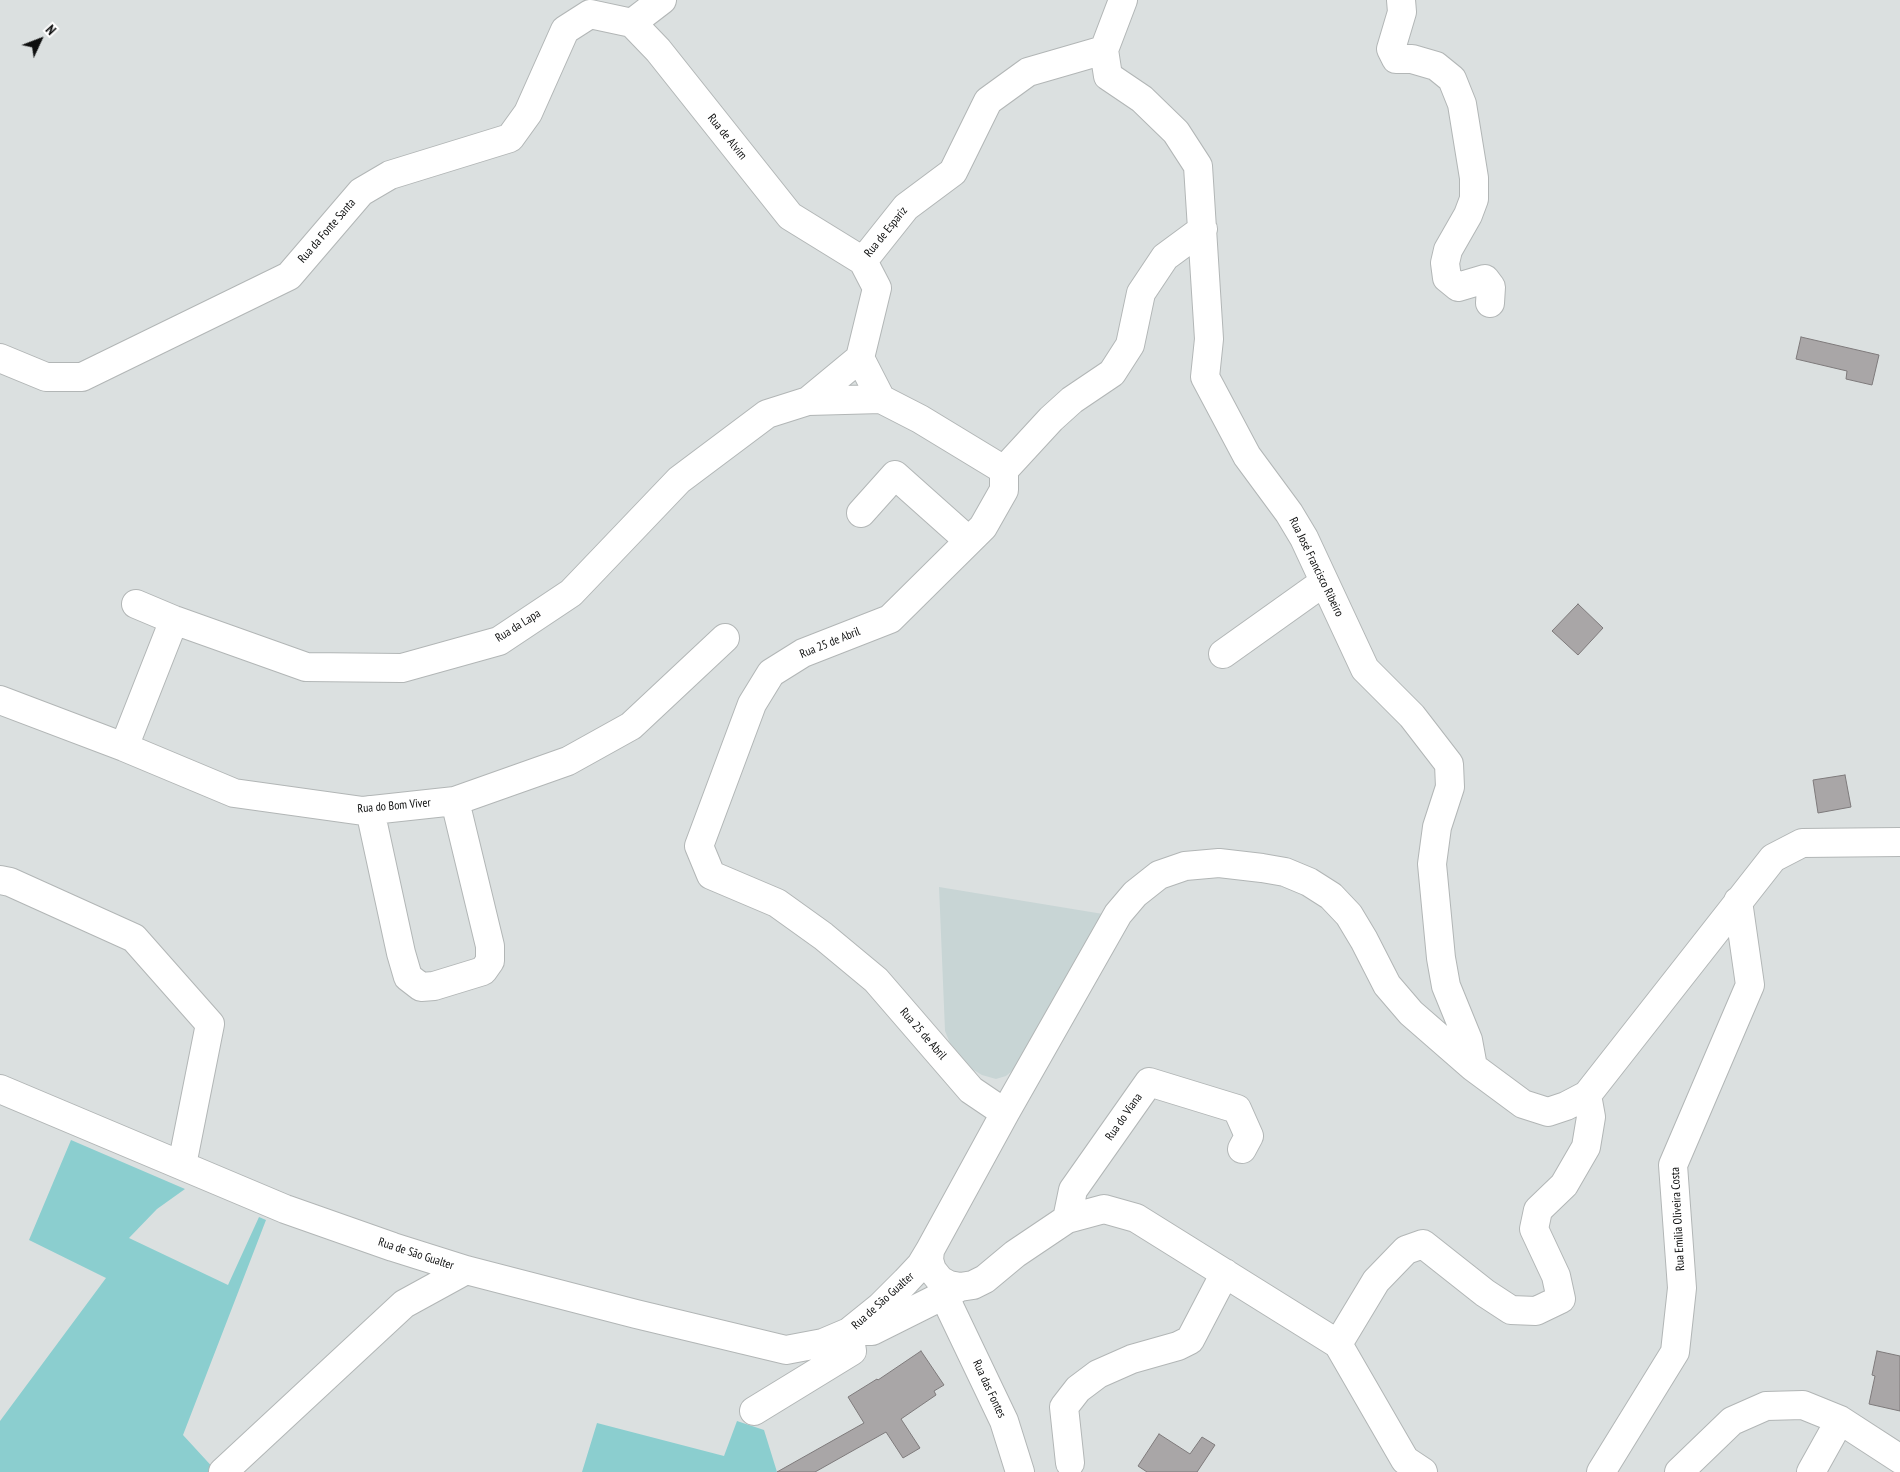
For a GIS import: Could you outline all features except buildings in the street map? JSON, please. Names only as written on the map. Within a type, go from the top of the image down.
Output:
[{"type":"street","points":[[632,23],[662,0]]},
{"type":"street","name":"Rua José Francisco Ribeiro","points":[[1123,0],[1104,50],[1108,76],[1142,99],[1176,132],[1198,166],[1209,339],[1205,377],[1247,456],[1289,513],[1304,538],[1365,669],[1412,716],[1449,764],[1450,787],[1437,827],[1432,864],[1441,958],[1446,986],[1468,1040],[1473,1067]]},
{"type":"street","points":[[1401,0],[1402,12],[1391,49],[1396,59],[1412,60],[1436,66],[1452,80],[1462,104],[1474,178],[1474,199],[1468,215],[1448,250],[1445,263],[1447,278],[1458,287],[1484,279],[1491,287],[1490,303]]},
{"type":"street","name":"Rua da Fonte Santa","points":[[0,358],[46,377],[82,377],[289,276],[361,192],[390,175],[510,138],[528,113],[565,30],[590,14],[632,23]]},
{"type":"street","name":"Rua de Alvim","points":[[632,23],[658,50],[790,216],[863,261]]},
{"type":"street","name":"Rua de Espariz","points":[[860,358],[877,288],[863,261],[906,206],[953,172],[988,101],[1028,72],[1104,50]]},
{"type":"street","points":[[808,401],[881,399],[920,419],[1004,470],[1051,419],[1072,400],[1112,373],[1130,346],[1140,293],[1165,257],[1203,229]]},
{"type":"street","points":[[808,401],[860,358],[881,399]]},
{"type":"street","name":"Rua da Lapa","points":[[136,604],[174,620],[306,667],[402,668],[499,640],[570,593],[686,474],[767,414],[808,401]]},
{"type":"street","name":"Rua 25 de Abril","points":[[1004,470],[1004,490],[983,528],[890,619],[803,653],[771,674],[752,704],[699,846],[711,876],[778,904],[823,936],[876,980],[971,1090],[1005,1113]]},
{"type":"street","points":[[861,513],[894,475],[969,541]]},
{"type":"street","points":[[1223,654],[1324,582]]},
{"type":"street","points":[[124,747],[174,620]]},
{"type":"street","name":"Rua do Bom Viver","points":[[0,700],[124,747],[234,793],[363,811],[454,801],[568,761],[631,726],[726,638]]},
{"type":"street","points":[[370,810],[401,953],[408,977],[421,987],[434,986],[484,971],[490,961],[490,946],[454,801]]},
{"type":"street","points":[[940,1285],[1005,1113],[1118,914],[1135,894],[1159,875],[1185,866],[1219,863],[1284,872],[1309,882],[1331,896],[1348,915],[1364,940],[1387,985],[1410,1013],[1473,1067],[1523,1104],[1548,1112],[1566,1106],[1587,1095],[1772,858],[1802,843],[1900,842]]},
{"type":"street","points":[[0,880],[10,882],[134,938],[210,1024],[182,1165]]},
{"type":"street","name":"Rua Emilia Oliveira Costa","points":[[1601,1472],[1674,1352],[1682,1288],[1673,1165],[1750,985],[1738,901]]},
{"type":"street","name":"Rua do Viana","points":[[1067,1219],[1073,1190],[1148,1082],[1237,1109],[1249,1136],[1242,1149]]},
{"type":"street","name":"Rua de São Gualter","points":[[0,1089],[285,1209],[466,1270],[786,1350],[823,1343],[849,1332],[872,1331],[940,1285],[973,1285],[985,1279],[1015,1254],[1067,1219]]},
{"type":"street","points":[[1338,1344],[1376,1281],[1406,1250],[1423,1244],[1485,1293],[1511,1310],[1536,1311],[1561,1299],[1556,1276],[1534,1229],[1538,1210],[1564,1185],[1586,1147],[1591,1117],[1587,1095]]},
{"type":"street","points":[[1067,1219],[1104,1210],[1136,1218],[1338,1344],[1405,1460],[1423,1472]]},
{"type":"street","points":[[223,1472],[404,1304],[466,1270]]},
{"type":"street","points":[[1070,1463],[1064,1407],[1078,1389],[1098,1374],[1132,1358],[1178,1346],[1190,1340],[1225,1273]]},
{"type":"street","name":"Rua das Fontes","points":[[940,1285],[1004,1421],[1020,1472]]},
{"type":"street","points":[[754,1412],[852,1351],[849,1332]]},
{"type":"street","points":[[1679,1472],[1732,1421],[1766,1406],[1803,1405],[1840,1420],[1900,1459]]},
{"type":"street","points":[[1811,1472],[1840,1420]]},
{"type":"shaded area","points":[[939,887],[1103,914],[1013,1070],[1006,1076],[996,1079],[982,1075],[972,1069],[952,1048],[945,1031]]},
{"type":"shaded area","points":[[71,1140],[185,1189],[157,1209],[129,1238],[228,1285],[259,1217],[266,1220],[183,1435],[217,1472],[0,1472],[0,1421],[106,1278],[29,1240]]},
{"type":"shaded area","points":[[737,1421],[764,1430],[777,1472],[582,1472],[597,1423],[724,1456]]}]
